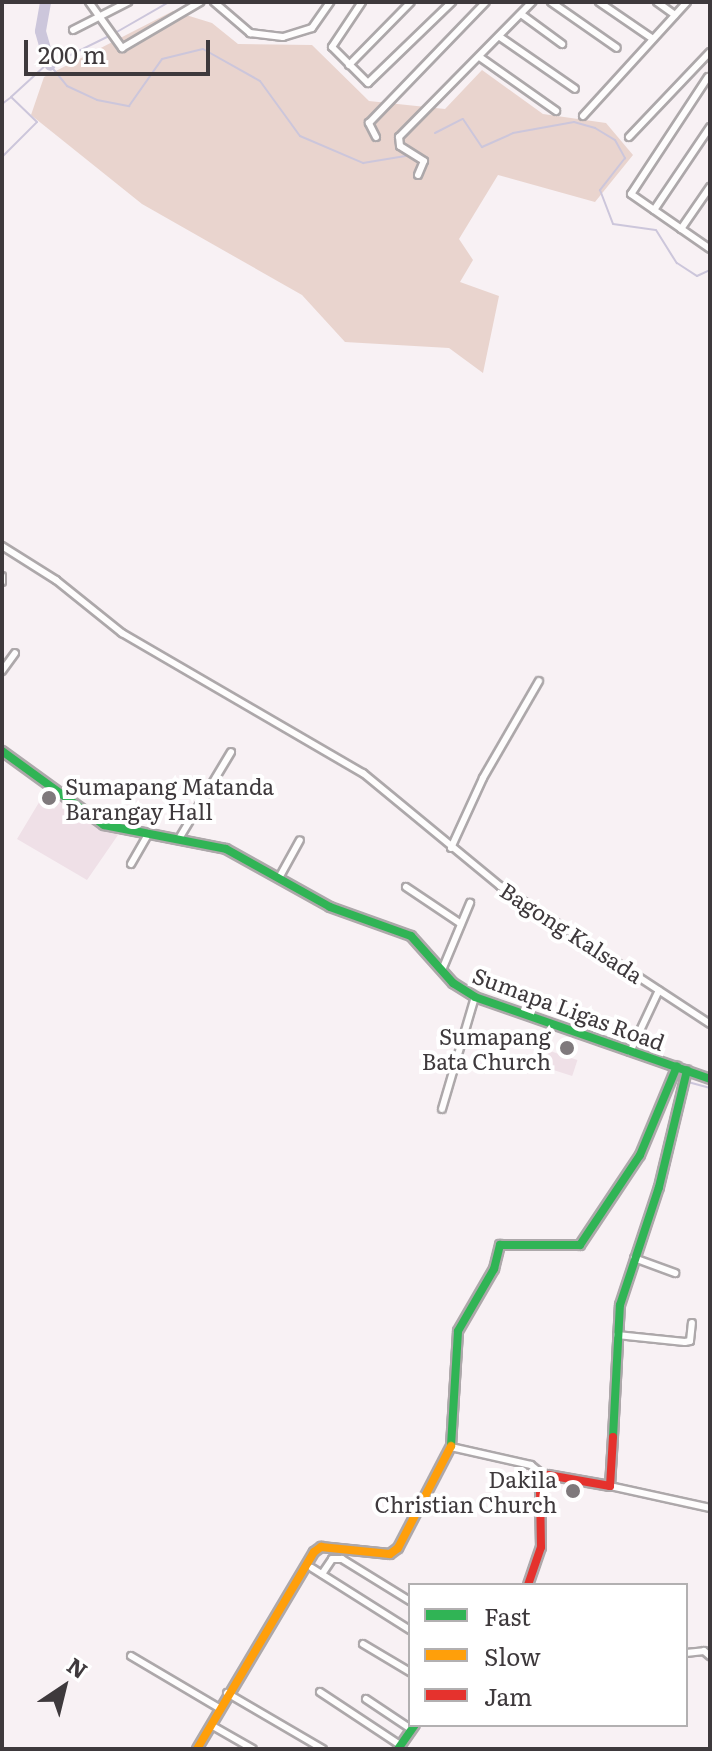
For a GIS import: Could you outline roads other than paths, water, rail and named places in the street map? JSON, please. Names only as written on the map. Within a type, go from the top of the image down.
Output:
[{"type":"street","points":[[89,2],[123,48],[200,2]]},
{"type":"street","points":[[73,30],[128,2]]},
{"type":"street","points":[[214,2],[250,33],[283,37],[312,28],[328,3]]},
{"type":"street","points":[[362,2],[332,47],[372,83],[452,2]]},
{"type":"street","points":[[396,2],[408,5]]},
{"type":"street","points":[[376,137],[369,123],[486,2]]},
{"type":"street","points":[[418,175],[424,161],[398,140],[481,58],[531,2]]},
{"type":"street","points":[[551,2],[617,48]]},
{"type":"street","points":[[599,2],[653,39]]},
{"type":"street","points":[[657,2],[675,15]]},
{"type":"street","points":[[583,116],[687,2]]},
{"type":"street","points":[[349,65],[408,5]]},
{"type":"street","points":[[521,14],[562,44]]},
{"type":"street","points":[[500,37],[575,89]]},
{"type":"street","points":[[629,137],[710,52]]},
{"type":"street","points":[[481,58],[556,111]]},
{"type":"street","points":[[695,68],[709,77],[631,190],[707,247],[710,235]]},
{"type":"street","points":[[654,210],[710,127]]},
{"type":"street","points":[[681,229],[710,187]]},
{"type":"street","name":"Bagong Kalsada","points":[[2,546],[56,580],[122,633],[363,773],[451,848],[710,1024]]},
{"type":"street","points":[[2,576],[2,582]]},
{"type":"street","points":[[2,671],[15,653]]},
{"type":"street","points":[[451,848],[483,778],[539,681]]},
{"type":"street","name":"Sumapa Ligas Road","points":[[2,751],[97,821],[226,849],[344,914],[411,936],[442,970],[475,997],[710,1079]]},
{"type":"street","points":[[180,837],[231,752]]},
{"type":"street","points":[[131,864],[149,833]]},
{"type":"street","points":[[279,878],[300,840]]},
{"type":"street","points":[[406,887],[461,924]]},
{"type":"street","points":[[442,970],[470,903]]},
{"type":"street","points":[[630,1052],[659,990]]},
{"type":"street","points":[[442,1109],[475,997]]},
{"type":"street","points":[[197,1749],[227,1693],[314,1552],[321,1547],[390,1554],[398,1548],[451,1447],[458,1331],[494,1269],[500,1245],[580,1245],[640,1155],[677,1066]]},
{"type":"street","points":[[610,1486],[617,1335],[634,1258],[657,1195],[687,1070]]},
{"type":"street","points":[[634,1258],[675,1273]]},
{"type":"street","points":[[617,1335],[685,1342],[690,1341],[692,1323]]},
{"type":"street","points":[[451,1447],[531,1465],[546,1477],[563,1475],[710,1508]]},
{"type":"street","points":[[529,1583],[541,1547],[540,1490],[546,1477]]},
{"type":"street","points":[[322,1574],[332,1559],[342,1559],[408,1600]]},
{"type":"street","points":[[312,1568],[408,1629]]},
{"type":"street","points":[[363,1644],[408,1671]]},
{"type":"street","points":[[688,1653],[704,1651],[710,1656]]},
{"type":"street","points":[[131,1656],[219,1708]]},
{"type":"street","points":[[320,1692],[399,1747],[413,1727]]},
{"type":"street","points":[[227,1693],[323,1749]]},
{"type":"street","points":[[366,1699],[408,1724]]},
{"type":"street","points":[[211,1725],[253,1749]]},
{"type":"waterway","points":[[45,2],[40,31],[50,65]]},
{"type":"waterway","points":[[115,33],[169,2]]},
{"type":"waterway","points":[[109,36],[50,65],[67,86],[97,100],[129,106],[162,59],[203,49],[260,81],[300,136],[363,163],[405,156]]},
{"type":"waterway","points":[[2,157],[37,122],[11,97],[48,63]]},
{"type":"waterway","points":[[2,104],[10,98]]},
{"type":"waterway","points":[[435,133],[463,119],[482,147],[513,133],[574,122],[595,128],[615,140],[625,158],[600,190],[613,224],[656,230],[677,263],[697,276],[710,270]]},
{"type":"waterway","points":[[688,1082],[710,1088]]},
{"type":"place","name":"Sumapang Matanda Barangay Hall","points":[[49,798]]},
{"type":"place","name":"Sumapang Bata Church","points":[[567,1048]]},
{"type":"place","name":"Dakila Christian Church","points":[[573,1491]]}]
